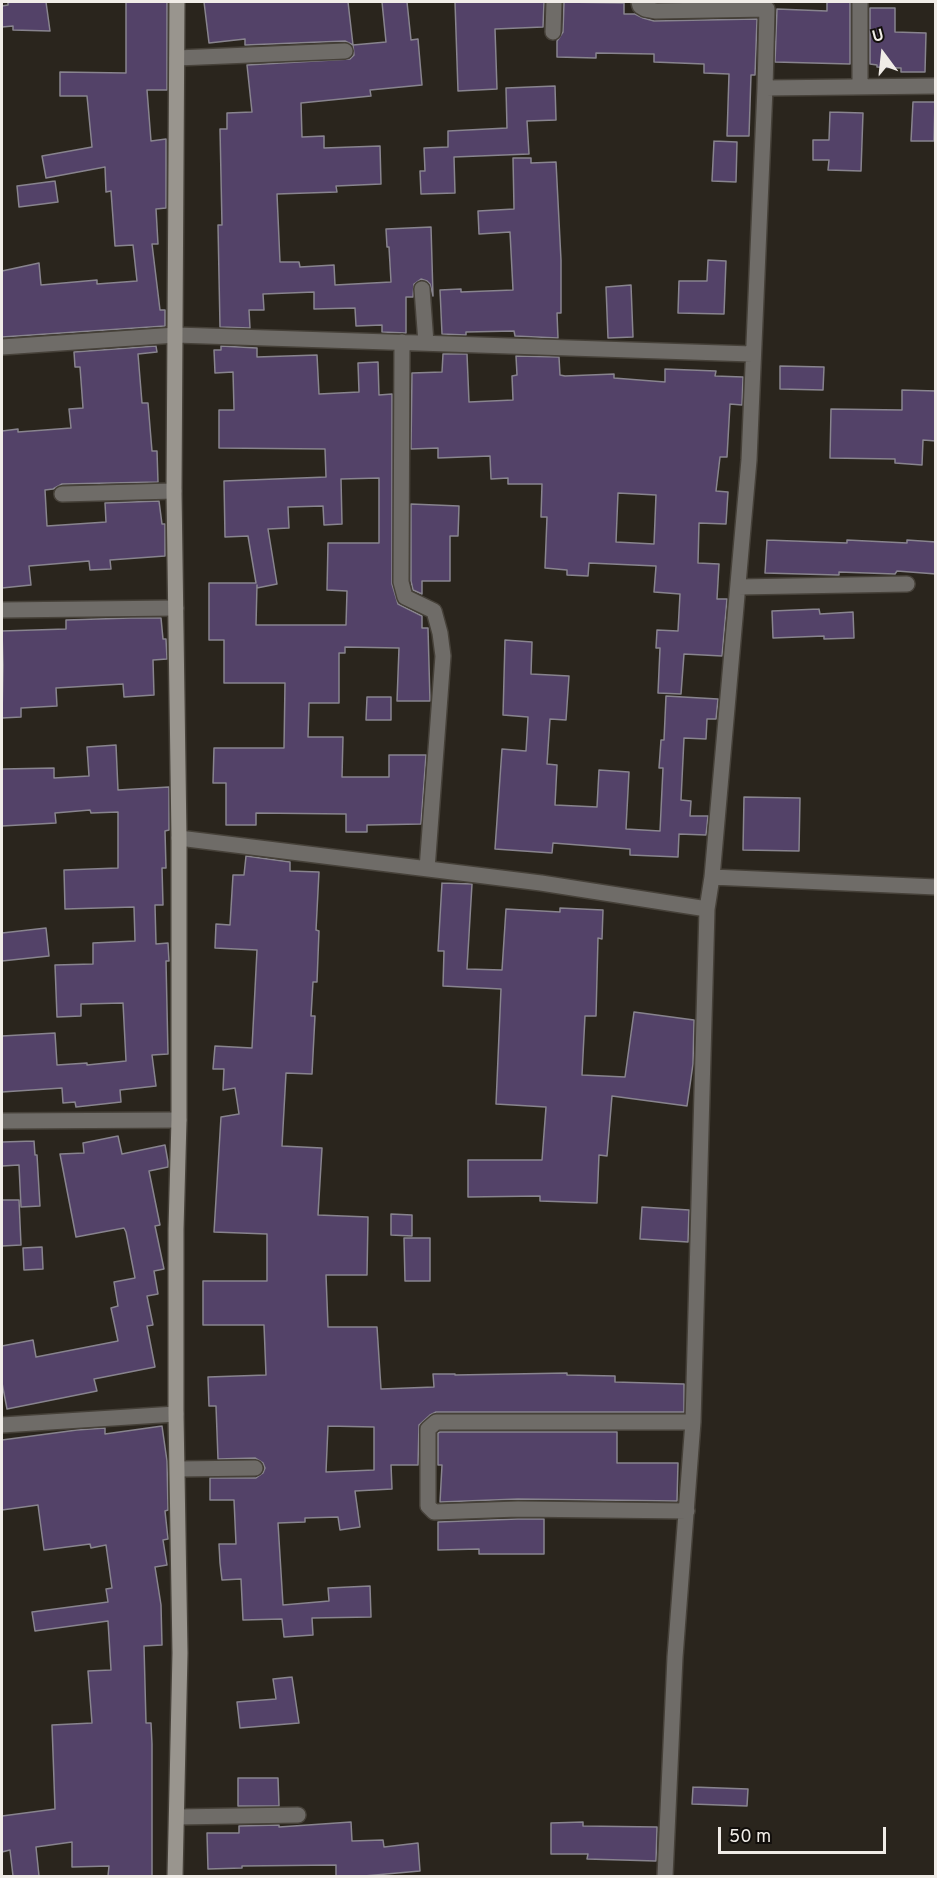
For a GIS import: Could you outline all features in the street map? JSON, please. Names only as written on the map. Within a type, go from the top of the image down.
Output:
[{"type":"main road","points":[[175,1876],[180,1653],[176,1414],[179,838],[174,491],[177,2]]},
{"type":"street","points":[[553,32],[554,2]]},
{"type":"street","points":[[639,2],[643,8],[656,11],[767,9],[749,460],[712,877],[707,909],[693,1422],[675,1656],[664,1876]]},
{"type":"street","points":[[860,2],[860,87]]},
{"type":"street","points":[[177,58],[345,51]]},
{"type":"street","points":[[765,88],[936,86]]},
{"type":"street","points":[[422,289],[426,343]]},
{"type":"street","points":[[2,346],[176,335],[752,354]]},
{"type":"street","points":[[402,342],[401,582],[405,597],[434,611],[443,656],[427,869]]},
{"type":"street","points":[[62,494],[174,491]]},
{"type":"street","points":[[738,587],[907,584]]},
{"type":"street","points":[[2,610],[176,608]]},
{"type":"street","points":[[179,838],[541,883],[707,909]]},
{"type":"street","points":[[712,877],[936,887]]},
{"type":"street","points":[[2,1121],[179,1120]]},
{"type":"street","points":[[2,1425],[176,1414]]},
{"type":"street","points":[[687,1511],[518,1509],[434,1512],[428,1506],[428,1430],[436,1422],[693,1422]]},
{"type":"street","points":[[177,1469],[255,1468]]},
{"type":"street","points":[[177,1817],[298,1815]]},
{"type":"building","points":[[8,2],[46,2],[50,31],[13,30],[13,26],[2,27],[2,6],[8,5]]},
{"type":"building","points":[[126,2],[167,2],[167,90],[147,90],[151,141],[166,139],[166,208],[156,209],[158,244],[152,244],[160,310],[165,310],[165,326],[2,337],[2,271],[39,263],[41,285],[97,280],[97,284],[137,281],[133,245],[115,246],[111,191],[106,192],[105,167],[46,178],[42,156],[92,147],[87,96],[60,96],[60,72],[126,73]]},
{"type":"building","points":[[204,2],[348,2],[353,45],[345,41],[245,45],[245,39],[209,43]]},
{"type":"building","points":[[382,2],[407,2],[411,40],[418,39],[422,85],[370,90],[371,96],[301,103],[302,137],[324,136],[324,148],[380,146],[381,184],[336,186],[337,192],[277,194],[280,262],[299,262],[300,267],[334,265],[335,285],[391,282],[386,229],[431,227],[433,296],[427,281],[421,279],[414,284],[413,297],[406,297],[406,333],[382,332],[382,325],[356,326],[355,308],[314,309],[314,292],[263,294],[264,310],[249,310],[250,328],[220,327],[218,225],[222,225],[220,129],[227,129],[227,113],[252,112],[247,65],[350,59],[354,55],[353,45],[386,42]]},
{"type":"building","points":[[455,2],[544,2],[543,27],[495,29],[497,89],[458,91]]},
{"type":"building","points":[[564,2],[624,3],[624,14],[635,14],[654,21],[757,19],[755,75],[751,75],[749,136],[727,136],[729,74],[704,73],[704,64],[654,62],[654,54],[596,53],[596,58],[557,57],[557,41],[563,32]]},
{"type":"building","points":[[827,2],[850,2],[850,64],[775,62],[777,9],[827,11]]},
{"type":"building","points":[[870,8],[895,8],[895,32],[926,33],[925,72],[901,72],[901,68],[877,67],[877,65],[870,64]]},
{"type":"building","points":[[555,86],[556,120],[527,121],[529,154],[454,157],[455,193],[421,194],[420,171],[425,171],[424,148],[448,147],[448,131],[507,128],[506,88]]},
{"type":"building","points":[[913,102],[935,102],[934,141],[911,141]]},
{"type":"building","points":[[830,112],[863,113],[861,171],[828,170],[829,160],[813,160],[813,140],[829,140]]},
{"type":"building","points":[[714,141],[737,142],[736,182],[712,181]]},
{"type":"building","points":[[513,158],[531,158],[531,163],[556,162],[561,260],[561,313],[557,313],[558,338],[515,336],[514,331],[466,332],[466,335],[442,334],[440,290],[461,289],[461,292],[513,290],[510,232],[479,234],[478,211],[514,209]]},
{"type":"building","points":[[55,181],[58,202],[19,207],[17,186]]},
{"type":"building","points":[[708,260],[726,261],[724,314],[678,313],[679,281],[707,281]]},
{"type":"building","points":[[631,285],[633,337],[608,338],[606,287]]},
{"type":"building","points":[[156,346],[157,352],[138,354],[142,403],[148,403],[152,451],[157,451],[158,482],[62,484],[45,490],[47,526],[106,522],[105,503],[159,501],[162,524],[165,524],[165,556],[110,560],[111,569],[90,570],[89,561],[29,566],[31,585],[2,588],[2,431],[71,428],[69,409],[83,408],[80,367],[75,367],[74,352]]},
{"type":"building","points":[[221,346],[257,348],[257,357],[317,355],[319,394],[359,392],[358,363],[378,362],[379,395],[392,394],[392,584],[398,604],[422,616],[422,628],[428,628],[430,701],[397,701],[399,648],[345,647],[345,653],[339,653],[339,703],[309,703],[308,737],[343,737],[342,777],[389,777],[389,755],[426,755],[421,824],[367,825],[367,832],[346,832],[346,814],[256,813],[256,825],[226,825],[226,783],[213,783],[214,748],[284,748],[285,683],[224,683],[224,640],[209,640],[209,583],[256,583],[248,536],[225,537],[224,481],[326,477],[325,449],[219,448],[219,410],[234,410],[233,372],[215,373],[214,350],[221,350]],"holes":[[[379,478],[379,543],[328,543],[327,590],[347,591],[346,625],[256,625],[257,585],[257,588],[277,584],[268,529],[289,528],[288,507],[323,506],[324,525],[342,524],[341,479]]]},
{"type":"building","points":[[443,354],[467,354],[469,402],[513,400],[512,376],[517,375],[516,356],[559,357],[560,375],[565,376],[614,374],[614,378],[665,382],[665,369],[716,371],[715,376],[743,377],[742,405],[730,404],[727,457],[720,457],[716,491],[728,492],[726,524],[699,523],[698,563],[719,564],[717,599],[727,599],[722,656],[684,654],[681,694],[658,693],[660,648],[656,648],[657,630],[678,631],[680,594],[654,592],[656,566],[589,563],[588,576],[567,575],[567,570],[545,568],[547,517],[541,517],[542,484],[508,484],[508,478],[491,479],[490,456],[438,458],[438,448],[411,449],[412,373],[442,372]],"holes":[[[618,493],[656,495],[654,544],[616,542]]]},
{"type":"building","points":[[780,366],[824,367],[823,390],[780,389]]},
{"type":"building","points":[[902,390],[936,391],[936,441],[923,440],[922,465],[895,463],[895,459],[830,458],[831,409],[902,410]]},
{"type":"building","points":[[411,504],[459,506],[458,536],[450,536],[450,581],[422,581],[422,594],[413,590],[411,581]]},
{"type":"building","points":[[767,540],[847,543],[847,540],[936,542],[936,574],[897,571],[895,574],[839,572],[839,575],[765,573]]},
{"type":"building","points":[[819,609],[820,614],[853,612],[854,638],[824,639],[824,636],[773,638],[772,611]]},
{"type":"building","points":[[161,618],[163,639],[166,639],[167,659],[153,660],[154,695],[124,697],[123,684],[56,688],[57,706],[21,708],[21,717],[2,718],[2,631],[66,629],[66,620]]},
{"type":"building","points":[[505,640],[532,642],[531,674],[569,676],[566,720],[550,719],[547,764],[557,765],[555,805],[597,807],[599,770],[629,772],[626,829],[660,831],[663,768],[659,768],[661,740],[664,740],[666,696],[718,699],[716,719],[707,719],[706,739],[684,738],[681,800],[691,801],[690,816],[708,816],[706,835],[679,834],[678,857],[630,855],[630,849],[553,843],[552,853],[495,849],[502,749],[526,751],[528,717],[503,715]]},
{"type":"building","points":[[367,697],[391,697],[391,720],[366,720]]},
{"type":"building","points":[[116,745],[118,790],[169,787],[169,830],[165,831],[166,868],[162,868],[163,905],[155,905],[156,944],[168,943],[169,961],[166,961],[168,1054],[152,1055],[156,1086],[120,1090],[121,1102],[76,1107],[75,1102],[63,1103],[62,1088],[2,1092],[2,1036],[55,1033],[57,1065],[126,1061],[123,1003],[81,1004],[81,1016],[57,1017],[55,965],[93,964],[93,943],[135,941],[134,907],[65,909],[64,870],[118,868],[118,812],[91,813],[90,810],[55,813],[56,823],[2,826],[2,769],[54,768],[54,778],[89,776],[87,747]]},
{"type":"building","points":[[744,797],[800,798],[799,851],[743,850]]},
{"type":"building","points":[[246,856],[290,862],[290,871],[319,872],[316,930],[319,931],[317,982],[313,982],[311,1016],[315,1016],[312,1074],[286,1073],[282,1146],[322,1148],[318,1215],[368,1217],[367,1275],[326,1275],[328,1327],[377,1327],[381,1389],[434,1387],[433,1374],[567,1373],[567,1375],[615,1376],[615,1382],[684,1384],[684,1412],[436,1412],[430,1415],[419,1425],[418,1465],[391,1465],[392,1489],[355,1491],[360,1527],[340,1530],[338,1517],[305,1518],[305,1522],[278,1523],[283,1605],[329,1601],[328,1588],[370,1586],[371,1617],[312,1618],[313,1635],[284,1637],[282,1619],[243,1620],[241,1579],[222,1580],[220,1563],[219,1544],[236,1544],[234,1500],[210,1500],[210,1478],[256,1478],[263,1473],[265,1468],[263,1463],[255,1458],[218,1459],[216,1406],[209,1406],[208,1377],[266,1375],[264,1325],[203,1325],[203,1281],[267,1281],[267,1234],[214,1232],[221,1117],[239,1114],[235,1088],[223,1090],[224,1069],[213,1069],[215,1046],[252,1048],[257,950],[215,948],[216,924],[230,925],[233,875],[244,875]],"holes":[[[328,1426],[374,1427],[374,1470],[326,1472]]]},
{"type":"building","points":[[442,883],[472,884],[467,969],[502,970],[506,909],[560,912],[560,908],[603,910],[602,939],[598,938],[596,1016],[585,1016],[582,1075],[625,1077],[634,1012],[694,1020],[693,1064],[687,1106],[612,1096],[607,1156],[599,1155],[597,1203],[540,1201],[540,1196],[468,1197],[468,1160],[542,1160],[546,1107],[496,1104],[501,989],[443,986],[444,951],[438,951]]},
{"type":"building","points":[[46,928],[49,956],[2,961],[2,933]]},
{"type":"building","points":[[118,1136],[122,1154],[165,1145],[168,1162],[168,1167],[149,1171],[160,1225],[155,1226],[164,1269],[154,1271],[158,1294],[147,1296],[153,1325],[147,1326],[155,1367],[94,1379],[97,1391],[7,1409],[2,1383],[2,1346],[33,1340],[36,1357],[118,1341],[111,1308],[118,1306],[114,1282],[135,1278],[126,1232],[124,1228],[76,1237],[60,1154],[84,1153],[83,1143]]},
{"type":"building","points":[[34,1141],[40,1206],[21,1207],[19,1165],[2,1166],[2,1142]]},
{"type":"building","points":[[2,1200],[19,1200],[21,1245],[2,1246]]},
{"type":"building","points":[[642,1207],[689,1210],[688,1242],[640,1239]]},
{"type":"building","points":[[391,1214],[412,1215],[412,1236],[391,1235]]},
{"type":"building","points":[[404,1238],[430,1238],[430,1281],[405,1281]]},
{"type":"building","points":[[42,1247],[43,1269],[24,1270],[23,1248]]},
{"type":"building","points":[[162,1426],[167,1461],[168,1510],[165,1511],[168,1539],[163,1540],[167,1565],[155,1567],[161,1605],[162,1645],[144,1646],[146,1723],[151,1723],[152,1744],[152,1876],[108,1876],[109,1866],[72,1867],[72,1842],[36,1847],[39,1876],[13,1876],[10,1850],[2,1852],[2,1816],[55,1809],[52,1725],[92,1723],[88,1671],[111,1670],[108,1621],[35,1631],[32,1612],[108,1602],[106,1589],[112,1588],[106,1545],[91,1548],[90,1544],[44,1550],[38,1505],[2,1510],[2,1440],[77,1430],[105,1428],[105,1434]]},
{"type":"building","points":[[617,1432],[617,1463],[678,1463],[677,1501],[518,1499],[440,1502],[442,1465],[438,1465],[438,1433]]},
{"type":"building","points":[[544,1519],[544,1554],[479,1554],[479,1549],[438,1550],[438,1522]]},
{"type":"building","points":[[292,1677],[299,1723],[240,1728],[237,1702],[276,1699],[273,1679]]},
{"type":"building","points":[[238,1778],[278,1778],[279,1806],[238,1806]]},
{"type":"building","points":[[693,1787],[748,1789],[747,1806],[692,1804]]},
{"type":"building","points":[[351,1822],[352,1841],[383,1840],[384,1847],[418,1843],[420,1871],[336,1876],[336,1865],[242,1866],[242,1868],[208,1869],[207,1833],[239,1833],[239,1826],[279,1825],[279,1827]]},
{"type":"building","points":[[583,1822],[583,1826],[657,1827],[656,1861],[587,1859],[588,1854],[551,1854],[551,1823]]}]
